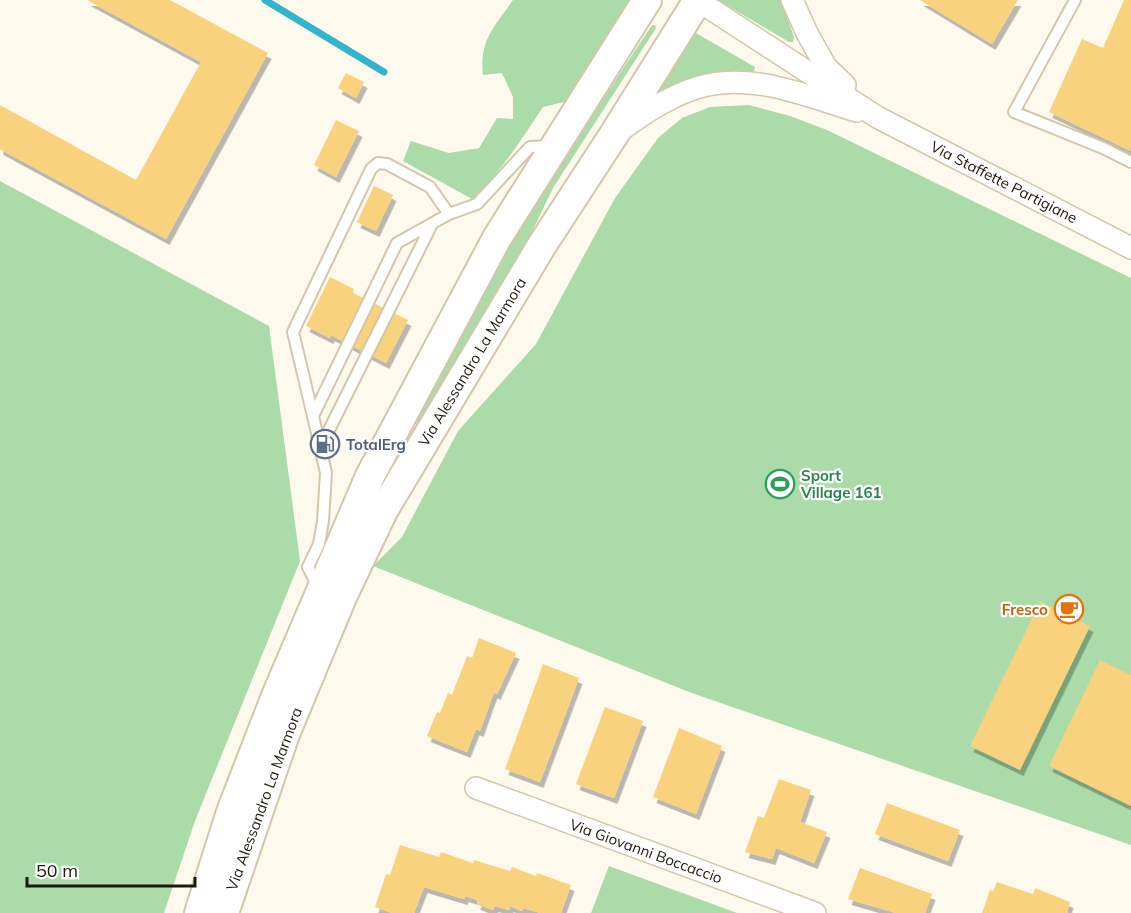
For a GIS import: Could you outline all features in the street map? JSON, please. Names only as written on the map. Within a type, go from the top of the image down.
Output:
[{"type":"main road","name":"Via Alessandro La Marmora","points":[[199,913],[231,812],[276,696],[370,476],[497,238],[647,0]]},
{"type":"main road","name":"Via Alessandro La Marmora","points":[[224,913],[285,734],[342,597],[383,511],[542,245],[697,0]]},
{"type":"street","name":"Via Staffette Partigiane","points":[[697,0],[878,117],[1131,248]]},
{"type":"street","name":"Via Staffette Partigiane","points":[[792,0],[826,68],[878,117]]},
{"type":"street","points":[[613,136],[642,115],[676,96],[707,85],[730,83],[755,83],[878,117]]},
{"type":"street","name":"Via Giovanni Boccaccio","points":[[476,788],[815,913]]},
{"type":"lane","points":[[1075,0],[1014,112],[1131,162]]},
{"type":"lane","points":[[313,416],[397,243],[449,214],[477,204],[530,147],[554,146]]},
{"type":"lane","points":[[320,592],[308,567],[319,544],[326,472],[293,332],[371,169],[378,163],[387,164],[430,187],[449,214]]},
{"type":"lane","points":[[320,448],[432,224]]},
{"type":"green space","points":[[513,0],[632,0],[568,101],[543,107],[501,167],[472,199],[403,161],[411,141],[449,153],[479,148],[497,118],[513,119],[513,97],[502,73],[483,75],[482,63],[489,35]]},
{"type":"green space","points":[[718,0],[781,0],[794,37],[793,42],[789,42]]},
{"type":"green space","points":[[652,25],[656,28],[553,188],[519,259],[419,425],[412,422],[510,240]]},
{"type":"green space","points":[[694,32],[755,67],[754,72],[714,76],[690,83],[653,99]]},
{"type":"green space","name":"Sport Village 161","points":[[749,105],[790,116],[827,130],[1131,278],[1131,845],[689,692],[373,566],[402,537],[458,431],[536,344],[615,198],[658,138],[682,118],[710,107]]},
{"type":"green space","points":[[0,181],[269,326],[300,561],[195,821],[164,913],[0,913]]},
{"type":"green space","points":[[609,866],[737,913],[591,913]]},
{"type":"building","points":[[87,0],[170,0],[268,53],[166,239],[0,149],[0,105],[136,180],[201,62]]},
{"type":"building","points":[[920,0],[1018,0],[992,44]]},
{"type":"building","points":[[1124,0],[1131,0],[1131,151],[1049,112],[1082,39],[1103,48]]},
{"type":"building","points":[[346,73],[364,82],[356,98],[338,88]]},
{"type":"building","points":[[336,120],[359,131],[336,177],[314,165]]},
{"type":"building","points":[[374,186],[393,195],[376,231],[357,222]]},
{"type":"building","points":[[330,277],[354,289],[353,293],[408,320],[386,363],[331,335],[330,338],[306,326]]},
{"type":"building","points":[[1040,602],[1090,626],[1020,770],[970,746]]},
{"type":"building","points":[[479,638],[516,653],[497,694],[494,692],[480,731],[476,729],[467,752],[427,736],[448,693],[452,695],[467,656],[472,658]]},
{"type":"building","points":[[1100,660],[1131,675],[1131,806],[1049,766]]},
{"type":"building","points":[[543,664],[579,678],[540,782],[505,769]]},
{"type":"building","points":[[605,707],[643,721],[614,798],[576,784]]},
{"type":"building","points":[[679,728],[722,746],[696,814],[653,797]]},
{"type":"building","points":[[779,779],[811,790],[800,822],[827,832],[814,863],[776,848],[772,859],[745,852],[758,816],[764,818]]},
{"type":"building","points":[[887,803],[960,830],[948,861],[875,834]]},
{"type":"building","points":[[400,845],[439,857],[441,852],[473,863],[474,860],[510,871],[512,867],[571,885],[561,913],[541,913],[523,908],[522,911],[510,906],[509,910],[495,906],[493,910],[477,904],[478,900],[465,896],[464,899],[424,887],[414,913],[392,913],[375,907],[386,874],[390,875]]},
{"type":"building","points":[[860,868],[932,894],[925,913],[896,913],[848,899]]},
{"type":"building","points":[[997,882],[1033,894],[1035,888],[1070,902],[1067,913],[982,913],[990,890],[993,891]]},
{"type":"waterway","points":[[265,0],[384,72]]},
{"type":"place","name":"TotalErg","points":[[325,444]]},
{"type":"place","name":"Sport Village 161","points":[[780,484]]},
{"type":"place","name":"Fresco","points":[[1069,609]]}]
